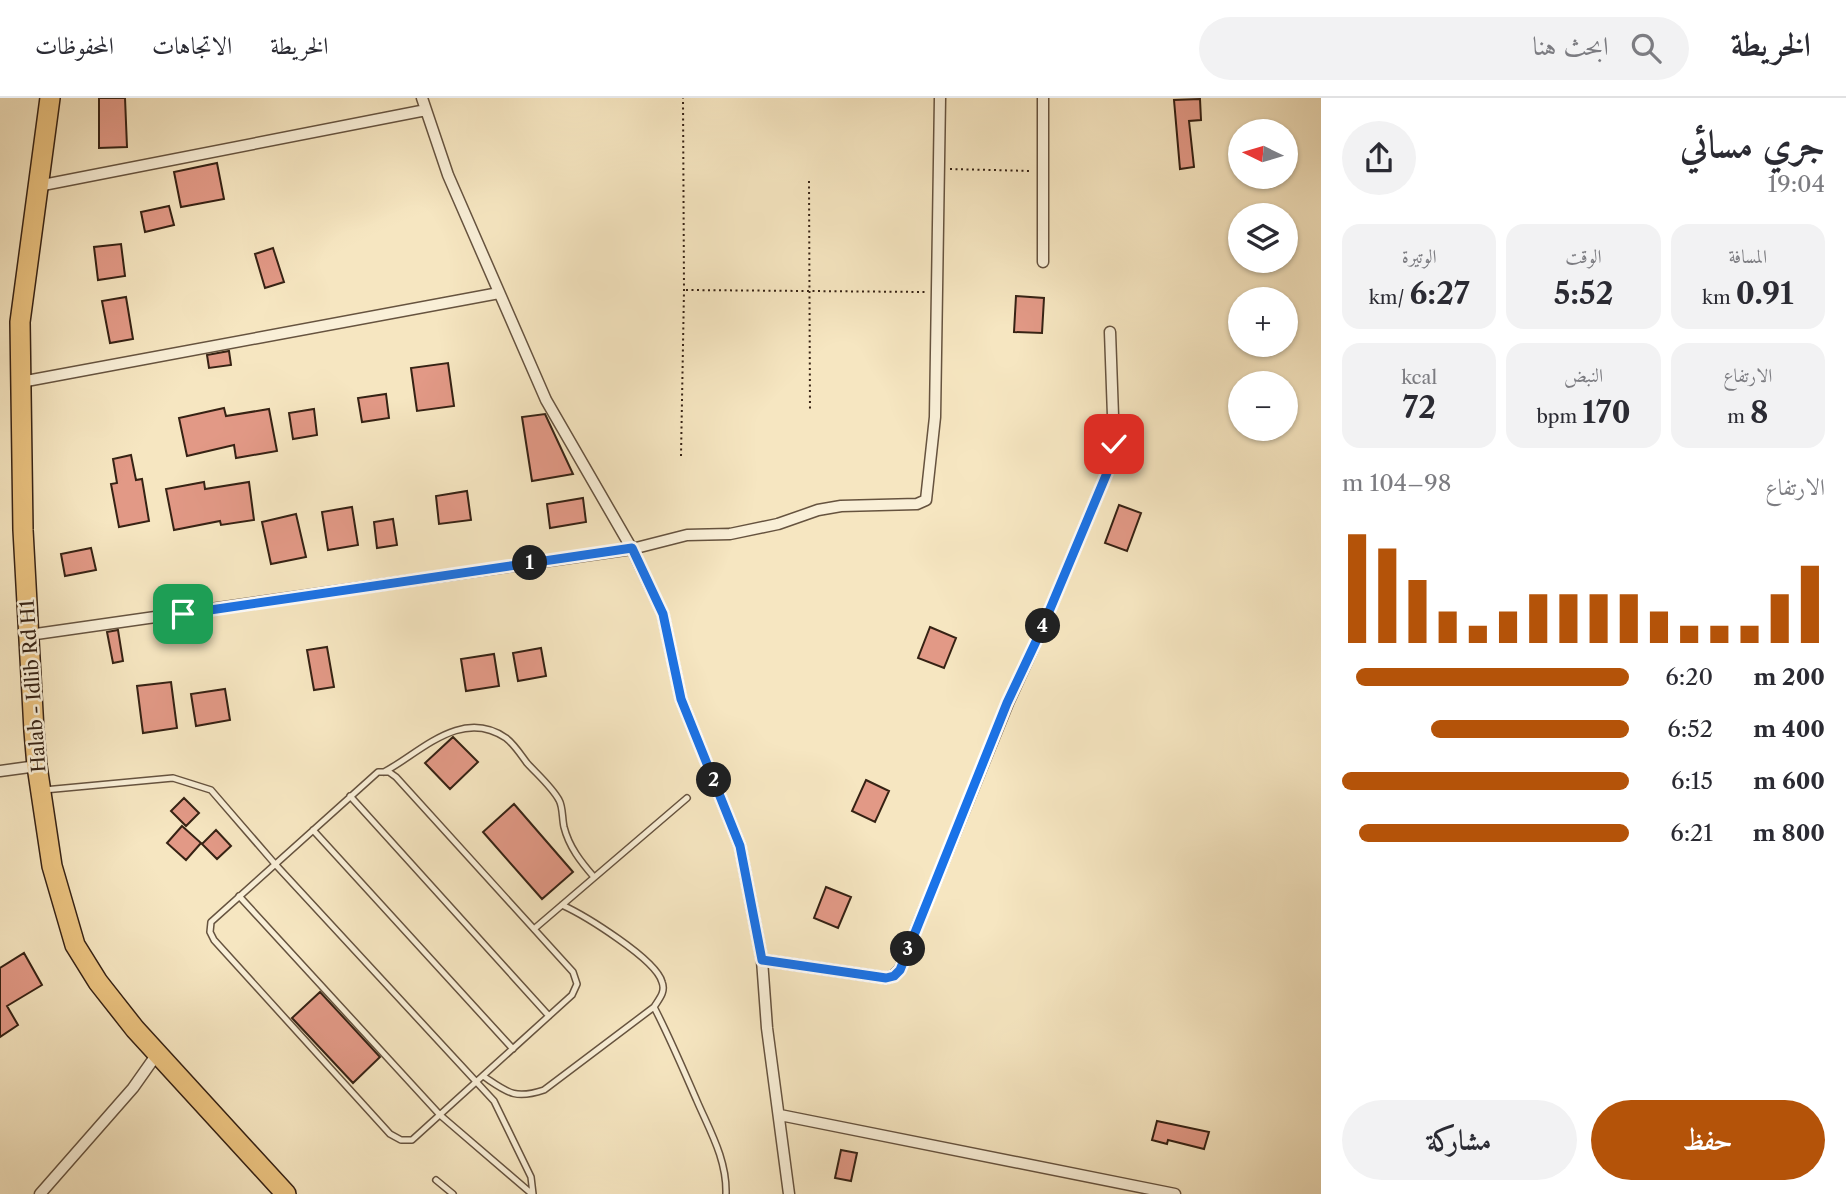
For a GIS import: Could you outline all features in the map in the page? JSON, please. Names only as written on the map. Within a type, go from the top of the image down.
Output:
[{"type":"highway","name":"Halab - Idlib Rd H1","points":[[50,98],[20,322],[23,530],[37,766],[51,866],[75,945],[98,982],[135,1030],[286,1194]]},
{"type":"street","points":[[422,98],[448,175],[547,400],[632,548],[663,614],[681,699],[740,846],[762,960],[767,1028],[789,1194]]},
{"type":"street","points":[[29,635],[632,548],[687,536],[730,534],[841,506],[918,504],[926,500],[935,417],[940,98]]},
{"type":"street","points":[[1043,98],[1043,262]]},
{"type":"street","points":[[37,186],[426,110]]},
{"type":"street","points":[[21,382],[499,293]]},
{"type":"street","points":[[762,960],[886,978],[894,976],[900,970],[1007,703],[1040,633],[1107,473],[1114,444],[1110,332]]},
{"type":"street","points":[[0,771],[37,766]]},
{"type":"street","points":[[40,1194],[133,1088],[158,1054]]},
{"type":"street","points":[[780,1115],[1175,1194]]},
{"type":"lane","points":[[384,772],[396,777],[573,972],[577,984],[572,995],[412,1140],[401,1140],[390,1134],[211,936],[211,922],[374,774],[384,772],[399,763],[435,737],[472,728],[491,731],[507,739],[559,800],[565,830],[574,853],[594,877]]},
{"type":"lane","points":[[40,790],[173,778],[211,790],[275,864],[494,1101],[531,1177],[532,1194]]},
{"type":"lane","points":[[349,796],[549,1016]]},
{"type":"lane","points":[[534,929],[687,797]]},
{"type":"lane","points":[[313,830],[513,1049]]},
{"type":"lane","points":[[239,896],[440,1115],[532,1194]]},
{"type":"lane","points":[[483,1076],[514,1094],[527,1096],[544,1090],[654,1007],[662,995],[663,983],[656,971],[583,915],[562,905]]},
{"type":"lane","points":[[654,1007],[670,1037],[721,1157],[726,1194]]},
{"type":"lane","points":[[436,1180],[453,1194]]},
{"type":"path","points":[[681,456],[683,98]]},
{"type":"path","points":[[938,168],[1043,171]]},
{"type":"path","points":[[810,181],[810,412]]},
{"type":"path","points":[[684,290],[923,292],[939,286]]},
{"type":"building","points":[[99,98],[125,98],[127,147],[99,148]]},
{"type":"building","points":[[1200,99],[1201,120],[1189,121],[1194,167],[1180,169],[1174,100]]},
{"type":"building","points":[[217,163],[224,199],[181,207],[174,172]]},
{"type":"building","points":[[169,206],[174,225],[145,232],[141,212]]},
{"type":"building","points":[[121,244],[125,276],[98,280],[94,247]]},
{"type":"building","points":[[273,248],[284,282],[265,288],[255,254]]},
{"type":"building","points":[[1016,296],[1044,298],[1042,333],[1014,332]]},
{"type":"building","points":[[126,297],[133,339],[110,343],[102,301]]},
{"type":"building","points":[[229,351],[231,365],[209,368],[207,355]]},
{"type":"building","points":[[448,363],[454,406],[417,411],[411,368]]},
{"type":"building","points":[[386,394],[389,418],[362,422],[358,398]]},
{"type":"building","points":[[224,408],[226,416],[269,409],[277,451],[236,458],[234,445],[187,456],[179,418]]},
{"type":"building","points":[[314,409],[317,435],[293,439],[289,413]]},
{"type":"building","points":[[545,414],[573,474],[532,481],[522,417]]},
{"type":"building","points":[[131,455],[136,480],[142,479],[149,521],[119,527],[111,484],[117,483],[113,459]]},
{"type":"building","points":[[204,482],[205,489],[249,482],[254,520],[221,525],[220,521],[174,530],[166,489]]},
{"type":"building","points":[[467,491],[471,520],[439,524],[436,496]]},
{"type":"building","points":[[583,498],[586,522],[550,528],[547,504]]},
{"type":"building","points":[[1119,505],[1141,513],[1127,551],[1105,543]]},
{"type":"building","points":[[352,507],[358,545],[328,550],[322,512]]},
{"type":"building","points":[[296,514],[306,557],[271,564],[262,522]]},
{"type":"building","points":[[393,519],[397,545],[377,548],[374,522]]},
{"type":"building","points":[[91,548],[96,570],[65,576],[61,554]]},
{"type":"building","points":[[930,627],[956,638],[944,668],[918,658]]},
{"type":"building","points":[[118,630],[123,661],[113,663],[107,632]]},
{"type":"building","points":[[327,647],[334,687],[314,690],[307,650]]},
{"type":"building","points":[[541,648],[546,676],[518,681],[513,653]]},
{"type":"building","points":[[494,654],[499,686],[466,691],[461,659]]},
{"type":"building","points":[[171,682],[177,728],[143,733],[137,686]]},
{"type":"building","points":[[225,689],[230,720],[196,726],[191,694]]},
{"type":"building","points":[[453,737],[478,762],[450,789],[425,763]]},
{"type":"building","points":[[866,780],[889,791],[875,822],[852,811]]},
{"type":"building","points":[[184,798],[199,813],[186,826],[171,811]]},
{"type":"building","points":[[514,804],[573,872],[542,899],[483,832]]},
{"type":"building","points":[[182,826],[201,843],[186,860],[167,843]]},
{"type":"building","points":[[216,830],[231,846],[217,859],[202,844]]},
{"type":"building","points":[[826,887],[851,897],[838,928],[814,918]]},
{"type":"building","points":[[24,953],[42,985],[7,1006],[18,1025],[0,1037],[0,968]]},
{"type":"building","points":[[320,992],[380,1057],[353,1083],[292,1018]]},
{"type":"building","points":[[1157,1121],[1209,1132],[1204,1149],[1168,1140],[1167,1144],[1152,1140]]},
{"type":"building","points":[[841,1150],[857,1153],[851,1181],[835,1178]]},
{"type":"route","points":[[183,614],[632,548],[663,614],[681,699],[740,846],[762,960],[886,978],[894,976],[900,970],[1007,703],[1040,633],[1107,473],[1114,444]]}]
